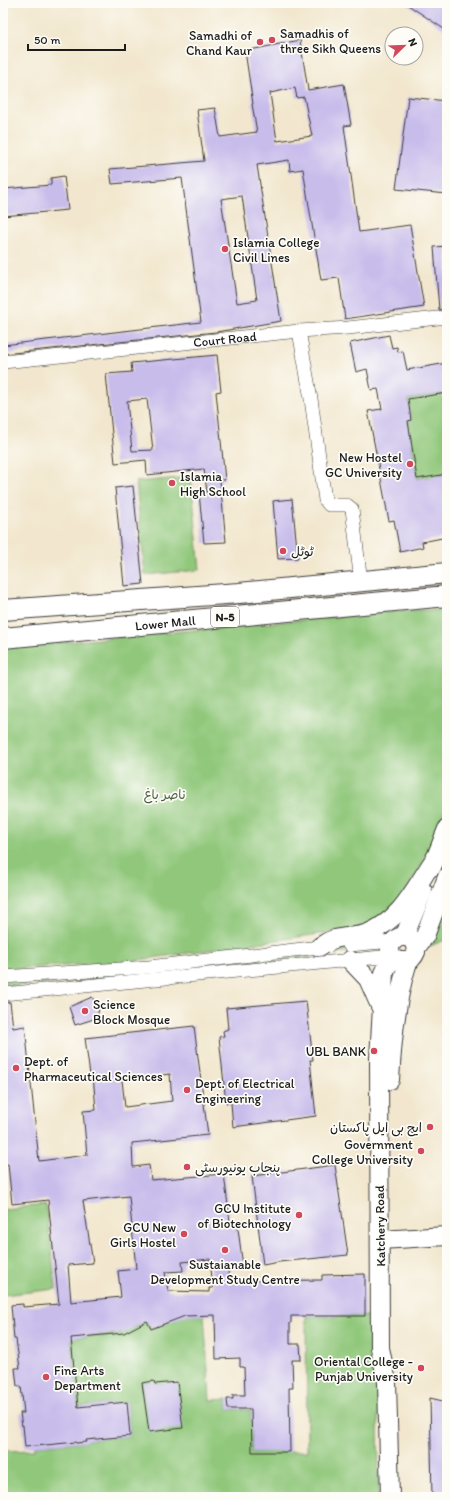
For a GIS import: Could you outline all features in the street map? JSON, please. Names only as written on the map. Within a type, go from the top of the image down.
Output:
[{"type":"main road","name":"Lower Mall","points":[[3,610],[239,593],[447,573]]},
{"type":"main road","name":"Lower Mall","points":[[3,638],[447,596]]},
{"type":"main road","name":"Katchery Road","points":[[386,1239],[379,1058],[384,972],[401,950],[447,829]]},
{"type":"main road","points":[[319,947],[334,939],[365,934],[389,921],[406,903],[436,857]]},
{"type":"main road","name":"Katchery Road","points":[[401,950],[425,936],[447,877]]},
{"type":"main road","points":[[390,1497],[387,1382],[392,1346],[386,1239],[390,1154],[391,1059],[401,988],[401,950]]},
{"type":"main road","points":[[350,960],[368,979],[381,1009]]},
{"type":"main road","points":[[386,1239],[447,1236]]},
{"type":"street","name":"Court Road","points":[[3,362],[447,317]]},
{"type":"street","points":[[299,331],[311,399],[325,500],[327,504],[331,506],[347,504],[352,511],[361,582]]},
{"type":"street","points":[[3,977],[150,967],[319,947],[401,950]]},
{"type":"street","points":[[3,994],[350,960],[401,950]]},
{"type":"green space","points":[[442,394],[447,422],[447,474],[438,475],[438,477],[431,479],[428,477],[417,479],[408,421],[411,420],[408,399]]},
{"type":"green space","points":[[191,477],[200,570],[145,575],[136,482]]},
{"type":"green space","name":"ناصر باغ","points":[[408,610],[447,610],[447,804],[428,854],[390,918],[375,926],[118,963],[3,969],[3,648]]},
{"type":"green space","points":[[447,889],[447,939],[423,949]]},
{"type":"green space","points":[[378,944],[382,948],[172,973],[3,987],[3,981],[173,968]]},
{"type":"green space","points":[[46,1205],[56,1289],[3,1295],[3,1209]]},
{"type":"green space","points":[[204,1315],[210,1400],[227,1399],[228,1409],[251,1409],[252,1452],[307,1451],[306,1316],[377,1316],[379,1497],[3,1497],[3,1453],[6,1451],[35,1450],[35,1446],[77,1443],[86,1442],[86,1440],[130,1436],[127,1402],[78,1407],[71,1338],[120,1334],[131,1321],[134,1328],[147,1321],[151,1329],[179,1316]]},
{"type":"building","points":[[405,3],[447,3],[447,31]]},
{"type":"building","points":[[300,40],[308,90],[344,84],[351,125],[344,126],[359,232],[410,225],[424,307],[345,319],[339,278],[321,280],[303,169],[290,171],[289,160],[257,165],[281,321],[216,332],[3,354],[3,345],[201,322],[182,178],[112,184],[110,169],[204,161],[197,110],[215,108],[220,137],[257,132],[245,51]],"holes":[[[295,88],[297,98],[304,97],[312,136],[277,141],[270,93]],[[242,196],[257,300],[237,303],[221,199]]]},
{"type":"building","points":[[408,97],[447,101],[447,194],[396,189]]},
{"type":"building","points":[[64,176],[68,210],[3,216],[3,189],[51,185],[51,178]]},
{"type":"building","points":[[447,246],[447,309],[439,310],[434,247]]},
{"type":"building","points":[[389,335],[392,348],[397,347],[398,352],[403,351],[407,370],[447,363],[447,393],[408,399],[411,420],[408,421],[417,479],[447,474],[447,537],[422,542],[423,547],[400,552],[394,520],[389,521],[368,411],[382,409],[378,389],[371,390],[367,369],[356,372],[350,343]]},
{"type":"building","points":[[217,355],[221,391],[216,392],[225,480],[220,480],[226,542],[204,543],[199,493],[207,492],[204,469],[147,475],[146,460],[115,463],[106,374],[132,372],[131,363]],"holes":[[[147,399],[153,450],[132,451],[127,401]]]},
{"type":"building","points":[[133,486],[143,584],[124,586],[115,488]]},
{"type":"building","points":[[292,499],[298,558],[278,559],[273,501]]},
{"type":"building","name":"Science Block Mosque","points":[[92,997],[99,1008],[97,1018],[75,1025],[69,1007]]},
{"type":"building","points":[[306,1001],[313,1060],[310,1060],[316,1116],[233,1127],[231,1103],[226,1103],[219,1037],[224,1036],[223,1031],[228,1029],[226,1008]]},
{"type":"building","points":[[10,1002],[13,1028],[25,1026],[39,1161],[87,1155],[83,1111],[96,1110],[93,1075],[90,1075],[85,1038],[194,1026],[208,1135],[132,1143],[133,1167],[149,1165],[151,1180],[224,1174],[230,1222],[237,1221],[243,1267],[228,1270],[229,1281],[322,1280],[322,1275],[365,1274],[365,1316],[291,1316],[290,1344],[300,1344],[301,1360],[292,1360],[293,1388],[289,1388],[290,1452],[252,1452],[251,1409],[228,1409],[227,1399],[233,1399],[233,1395],[245,1395],[244,1367],[240,1367],[240,1358],[216,1359],[215,1315],[185,1316],[151,1329],[147,1321],[124,1333],[71,1338],[78,1407],[127,1402],[130,1436],[86,1440],[87,1442],[25,1447],[23,1425],[22,1426],[20,1413],[24,1413],[21,1386],[17,1386],[15,1368],[20,1368],[16,1339],[14,1339],[11,1305],[23,1304],[23,1307],[59,1304],[48,1200],[12,1204],[8,1164],[3,1164],[3,1124],[5,1124],[3,1108],[3,1003]],"holes":[[[170,1074],[172,1101],[125,1107],[122,1080]],[[129,1196],[136,1269],[118,1271],[121,1297],[71,1302],[68,1265],[93,1263],[83,1201]],[[210,1259],[213,1288],[209,1288],[209,1292],[168,1291],[165,1272],[183,1271],[182,1262]]]},
{"type":"building","name":"GCU Institute of Biotechnology","points":[[335,1165],[348,1255],[263,1265],[252,1176]]},
{"type":"building","points":[[154,1381],[155,1384],[177,1382],[183,1428],[149,1432],[142,1383]]},
{"type":"building","points":[[430,1398],[447,1402],[447,1497],[432,1497]]},
{"type":"place","name":"Samadhis of three Sikh Queens","points":[[272,40]]},
{"type":"place","name":"Samadhi of Chand Kaur","points":[[260,42]]},
{"type":"place","name":"Islamia College Civil Lines","points":[[225,249]]},
{"type":"place","name":"New Hostel GC University","points":[[410,464]]},
{"type":"place","name":"Islamia High School","points":[[172,483]]},
{"type":"place","name":"ٹوٹل","points":[[283,551]]},
{"type":"place","name":"Science Block Mosque","points":[[85,1011]]},
{"type":"place","name":"UBL BANK","points":[[374,1051]]},
{"type":"place","name":"Dept. of Pharmaceutical Sciences","points":[[16,1068]]},
{"type":"place","name":"Dept. of Electrical Engineering","points":[[187,1090]]},
{"type":"place","name":"ایچ بی ایل پاکستان","points":[[430,1127]]},
{"type":"place","name":"Government College University","points":[[421,1151]]},
{"type":"place","name":"پنجاب یونیورسٹی","points":[[187,1167]]},
{"type":"place","name":"GCU Institute of Biotechnology","points":[[299,1215]]},
{"type":"place","name":"GCU New Girls Hostel","points":[[184,1234]]},
{"type":"place","name":"Sustaianable Development Study Centre","points":[[225,1250]]},
{"type":"place","name":"Oriental College - Punjab University","points":[[421,1368]]},
{"type":"place","name":"Fine Arts Department","points":[[46,1377]]}]
